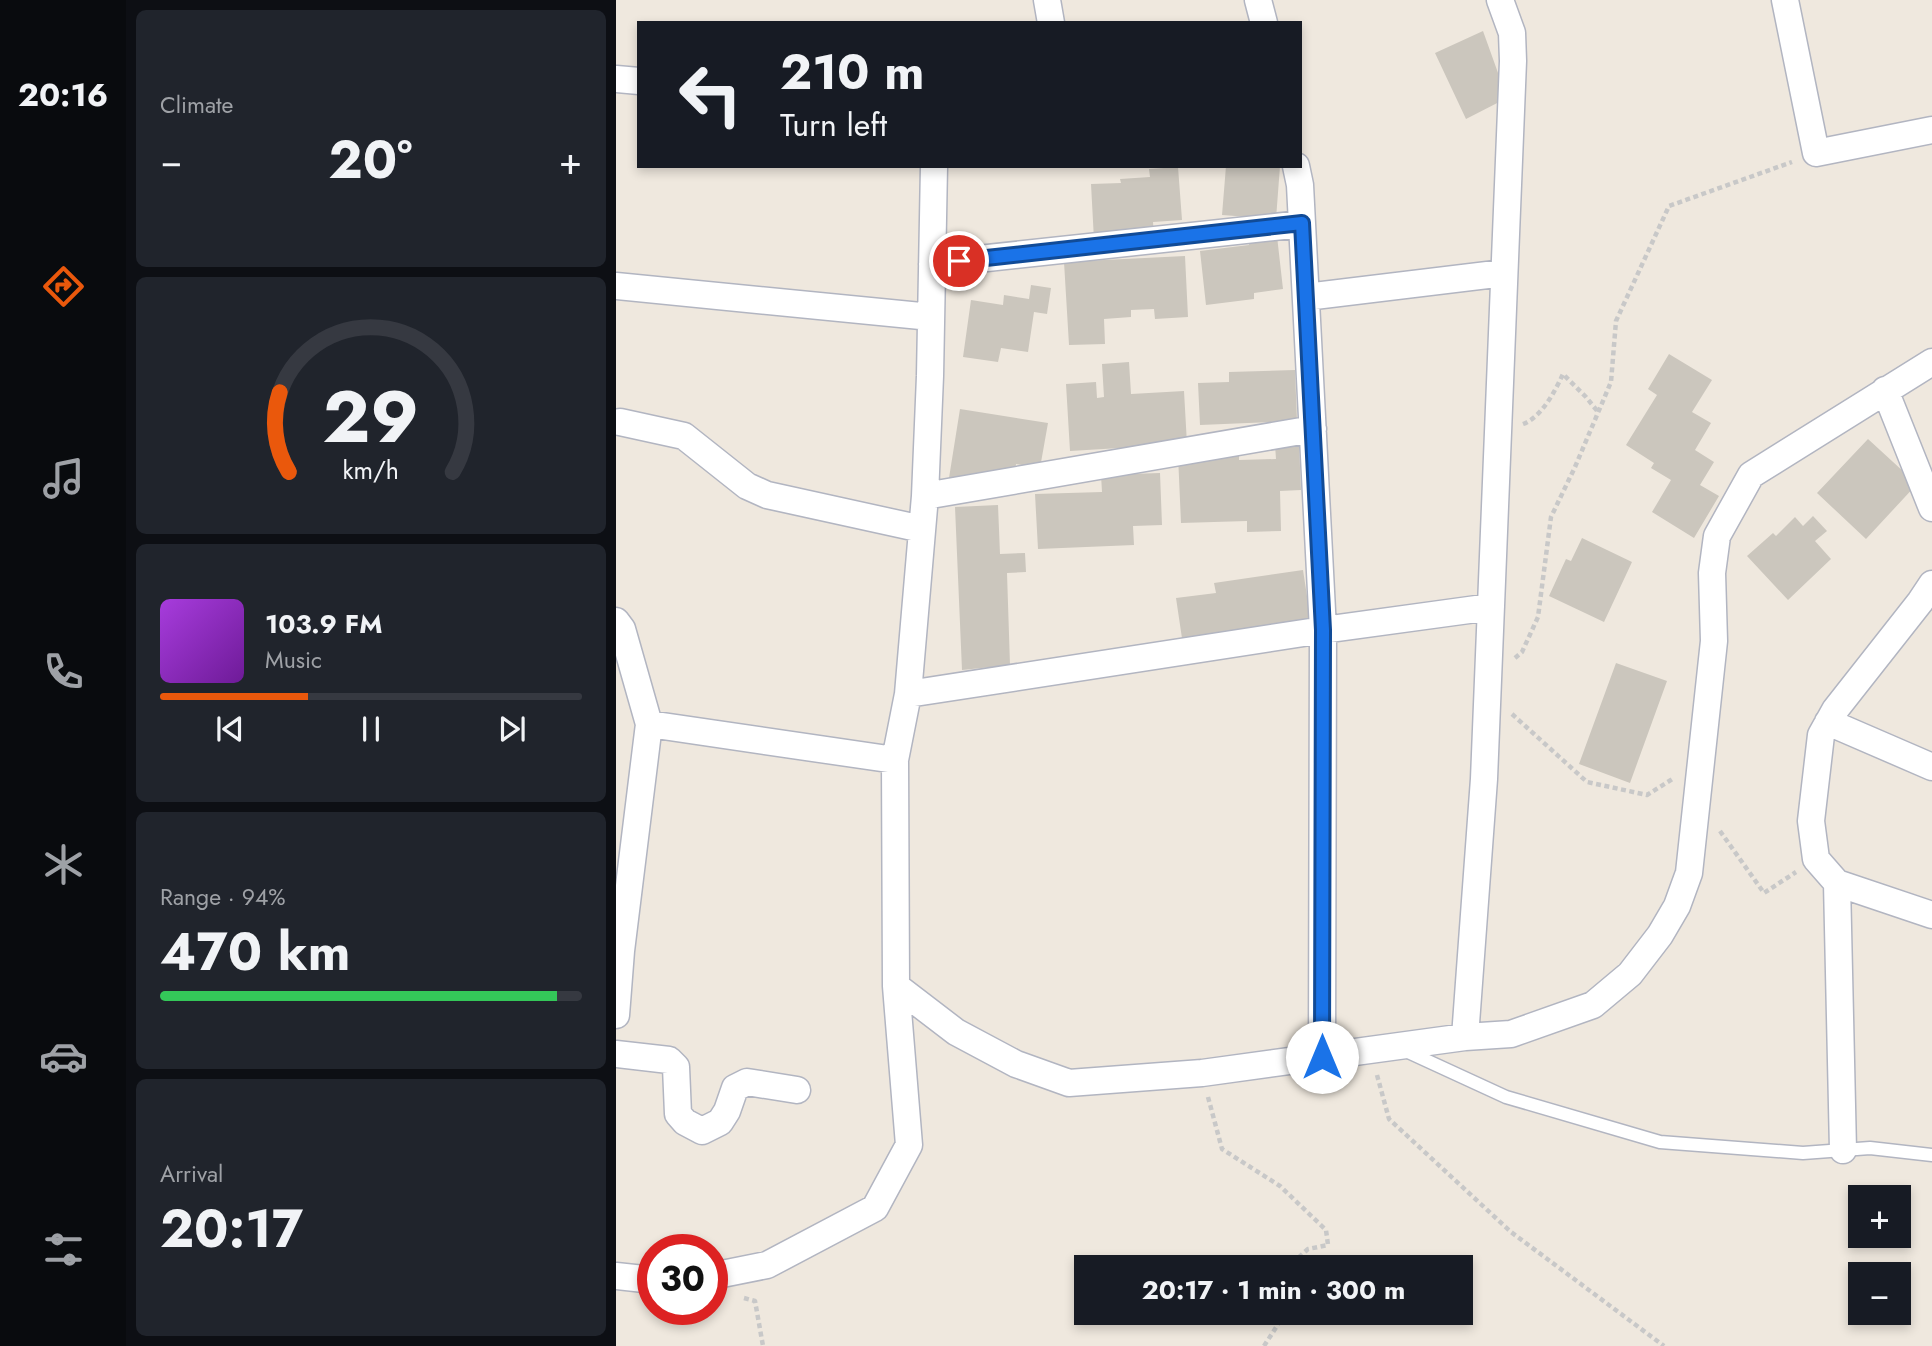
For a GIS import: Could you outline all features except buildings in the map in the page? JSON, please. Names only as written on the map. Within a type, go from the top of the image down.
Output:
[{"type":"street","points":[[1046,0],[1051,21]]},
{"type":"street","points":[[1258,0],[1263,21]]},
{"type":"street","points":[[1465,1037],[1484,779],[1513,61],[1512,33],[1500,0]]},
{"type":"street","points":[[1785,0],[1816,153],[1932,130]]},
{"type":"street","points":[[616,79],[637,81]]},
{"type":"street","points":[[728,1273],[767,1265],[875,1208],[908,1145],[896,986],[895,760],[908,694],[925,496],[934,168]]},
{"type":"street","points":[[1296,168],[1300,185],[1323,630],[1322,1057]]},
{"type":"street","points":[[932,264],[1302,223]]},
{"type":"street","points":[[1306,297],[1504,273]]},
{"type":"street","points":[[616,286],[931,317]]},
{"type":"street","points":[[896,986],[956,1032],[1016,1064],[1069,1083],[1202,1073],[1465,1037],[1511,1034],[1592,1004],[1630,974],[1660,935],[1677,906],[1689,873],[1714,641],[1712,572],[1717,536],[1726,518],[1751,475],[1932,362]]},
{"type":"street","points":[[1885,390],[1932,508]]},
{"type":"street","points":[[620,422],[684,436],[747,486],[767,495],[922,529]]},
{"type":"street","points":[[925,496],[1313,429]]},
{"type":"street","points":[[1932,584],[1835,710],[1821,735],[1811,821],[1816,859],[1836,883],[1932,915]]},
{"type":"street","points":[[908,694],[1491,607]]},
{"type":"street","points":[[616,621],[622,629],[649,724],[619,951],[616,1015]]},
{"type":"street","points":[[1828,722],[1932,767]]},
{"type":"street","points":[[649,724],[895,760]]},
{"type":"street","points":[[1836,883],[1843,1150]]},
{"type":"street","points":[[616,1054],[669,1060],[676,1067],[678,1114],[685,1122],[702,1131],[720,1122],[735,1088],[747,1082],[797,1090]]},
{"type":"street","points":[[616,1276],[637,1278]]},
{"type":"lane","points":[[1383,1048],[1506,1097],[1660,1142],[1802,1153],[1870,1148],[1932,1155]]},
{"type":"path","points":[[1701,761],[1647,794],[1587,782],[1488,686],[1522,652],[1538,617],[1550,517],[1611,383],[1616,321],[1669,206],[1816,153]]},
{"type":"path","points":[[1498,432],[1533,420],[1555,391],[1563,374],[1598,413]]},
{"type":"path","points":[[1697,799],[1764,893],[1816,859]]},
{"type":"path","points":[[1383,1048],[1389,1119],[1511,1232],[1664,1346]]},
{"type":"path","points":[[1202,1073],[1222,1149],[1280,1186],[1326,1230],[1328,1245],[1308,1248],[1301,1255]]},
{"type":"path","points":[[734,1296],[755,1301],[763,1346]]},
{"type":"path","points":[[1264,1346],[1278,1325]]},
{"type":"route","points":[[959,261],[1302,223],[1323,630],[1322,1057]]}]
